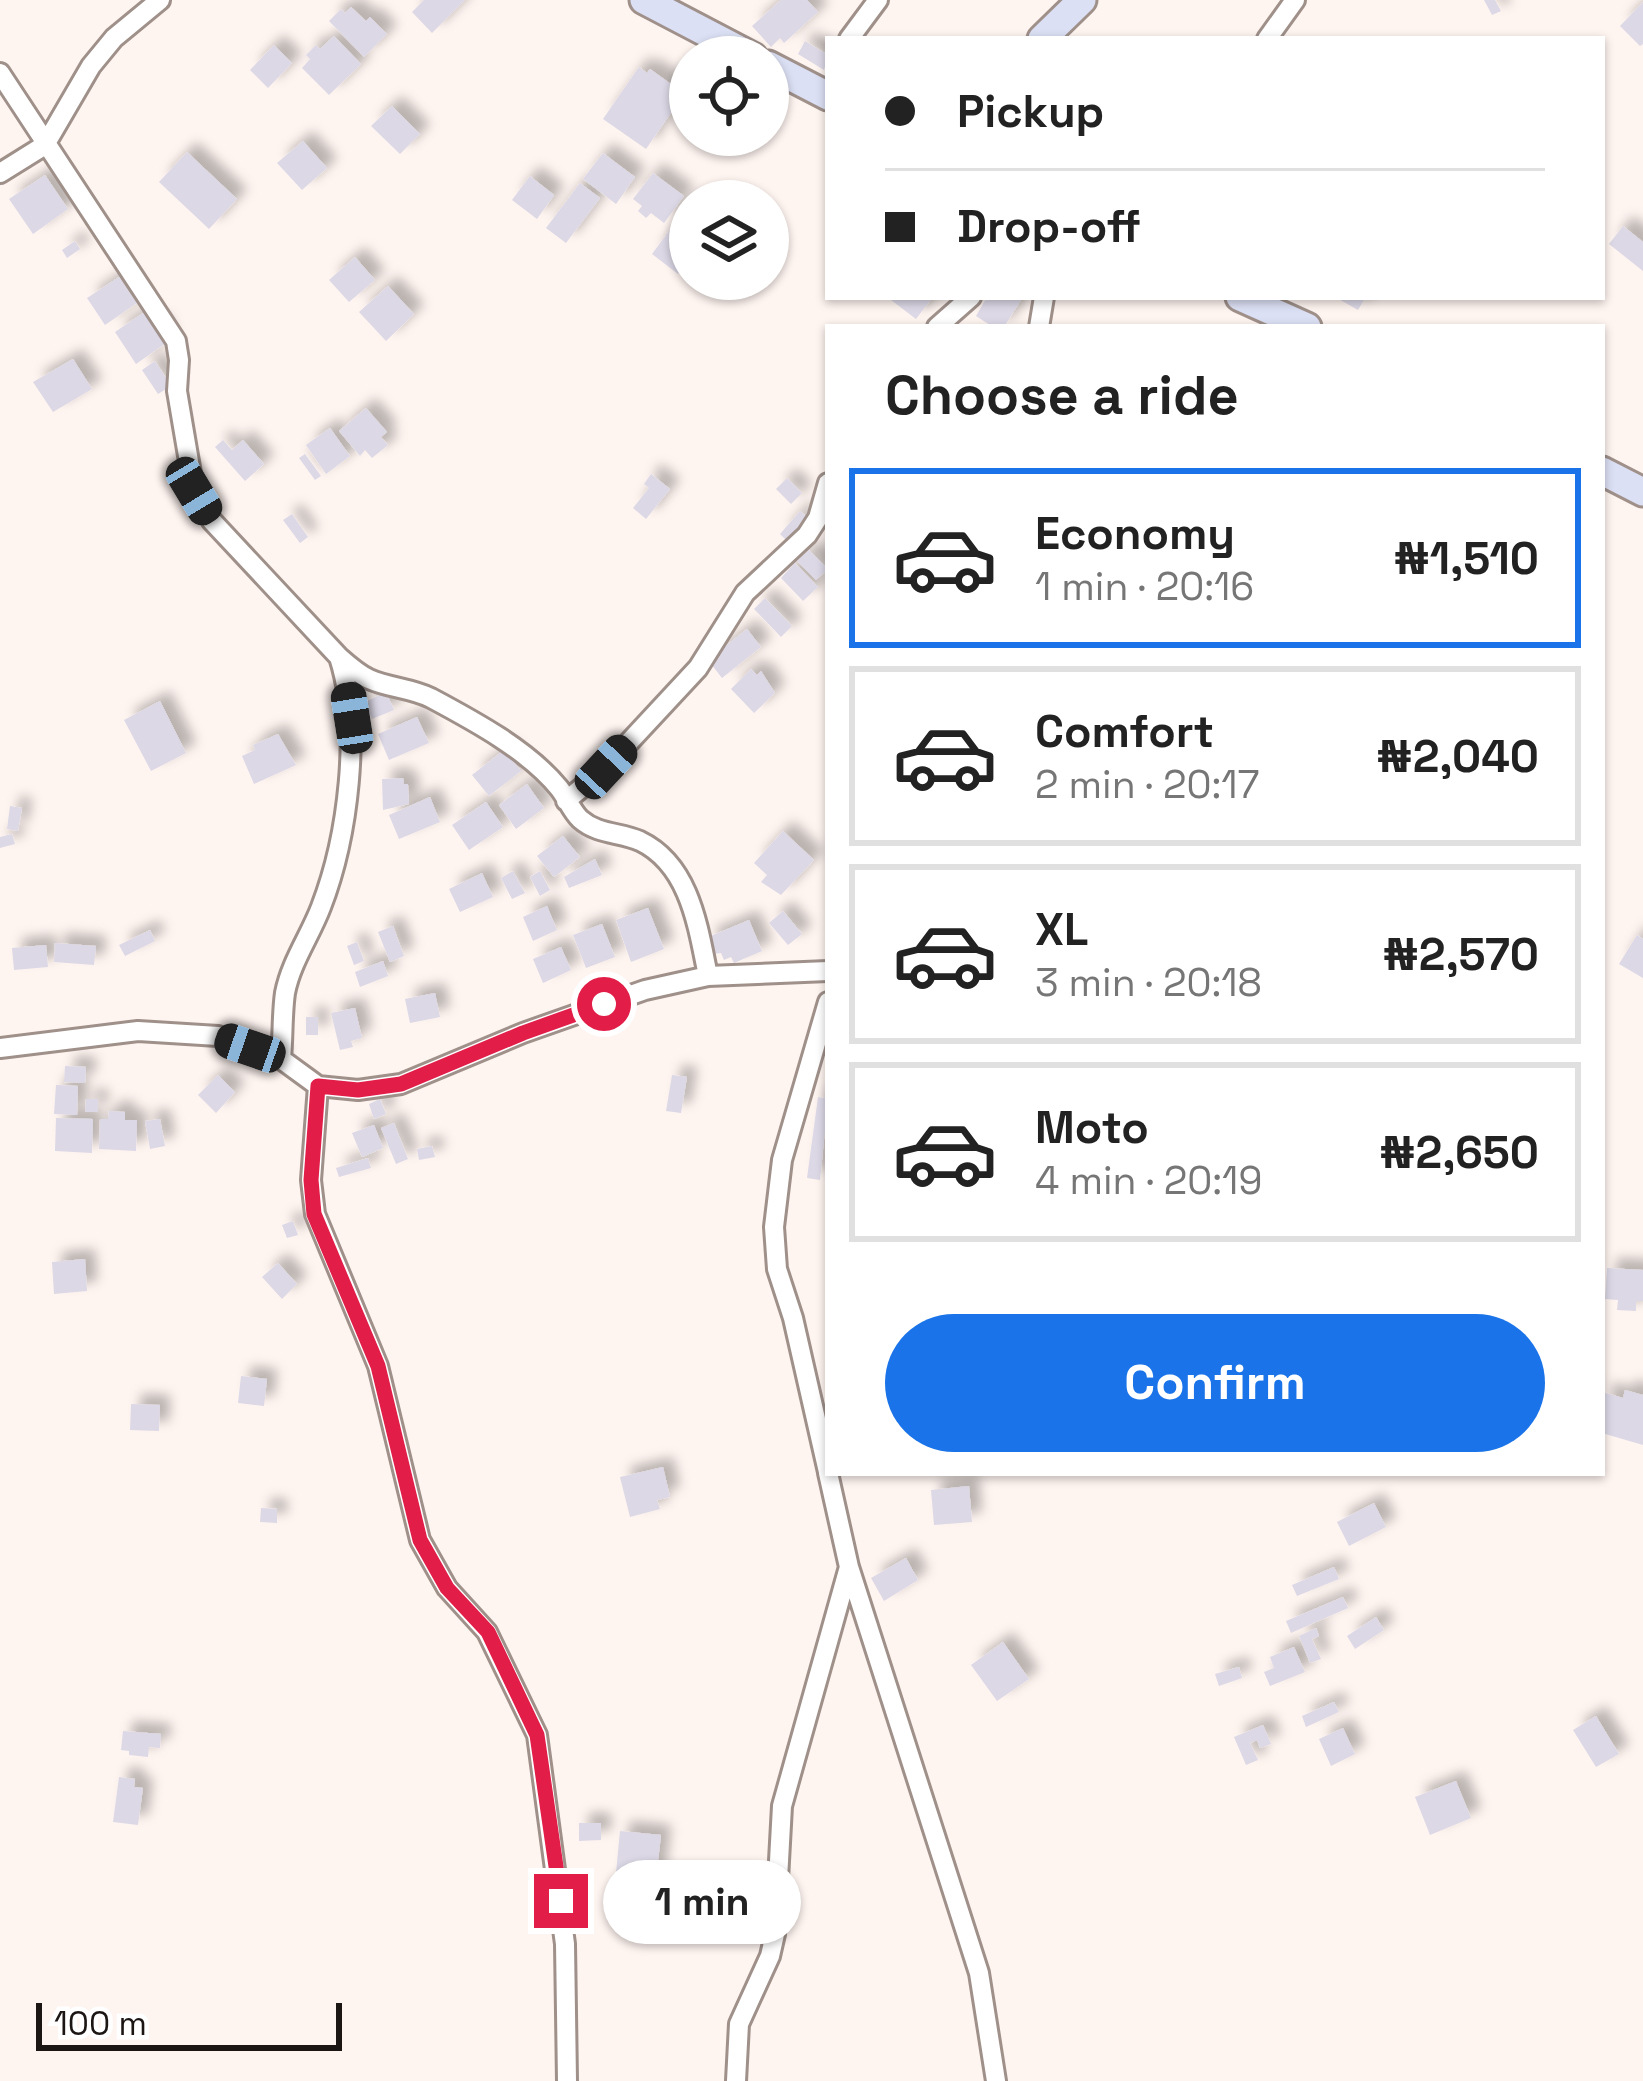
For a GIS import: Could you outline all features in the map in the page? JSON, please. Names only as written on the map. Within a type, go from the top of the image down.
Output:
[{"type":"street","points":[[0,173],[45,146],[91,66],[114,38],[160,0]]},
{"type":"street","points":[[644,0],[713,36]]},
{"type":"street","points":[[851,36],[878,0]]},
{"type":"street","points":[[1269,36],[1295,0]]},
{"type":"street","points":[[1045,36],[1078,1]]},
{"type":"street","points":[[0,73],[176,341],[177,392],[194,491],[212,521],[339,657],[365,677],[426,695],[471,721],[519,753],[597,830],[638,840],[668,860],[697,925],[708,976]]},
{"type":"street","points":[[789,76],[825,95]]},
{"type":"street","points":[[940,324],[968,300]]},
{"type":"street","points":[[1247,300],[1300,324]]},
{"type":"street","points":[[1605,473],[1643,492]]},
{"type":"street","points":[[566,801],[606,767],[698,668],[746,593],[807,535],[825,494]]},
{"type":"street","points":[[281,1059],[285,992],[321,907],[340,837],[352,718],[339,657]]},
{"type":"street","points":[[0,1048],[138,1031],[218,1036],[281,1059],[318,1086],[358,1090],[401,1084],[523,1033],[645,990],[708,976],[825,971]]},
{"type":"street","points":[[825,1012],[782,1160],[774,1227],[777,1269],[794,1318],[825,1459]]},
{"type":"street","points":[[318,1086],[311,1180],[314,1214],[378,1366],[420,1540],[447,1588],[488,1632],[537,1735],[565,1944],[567,2081]]},
{"type":"street","points":[[829,1476],[849,1567],[979,1973],[996,2081]]},
{"type":"street","points":[[736,2081],[739,2024],[776,1934],[782,1806],[849,1567]]},
{"type":"building","points":[[424,0],[465,0],[432,33],[412,12]]},
{"type":"building","points":[[781,0],[807,0],[818,12],[789,38],[761,36],[752,26]]},
{"type":"building","points":[[1484,0],[1495,0],[1501,11],[1492,15]]},
{"type":"building","points":[[1643,2],[1643,44],[1640,46],[1620,26]]},
{"type":"building","points":[[351,7],[387,34],[364,57],[329,21],[341,9],[345,13]]},
{"type":"building","points":[[334,36],[361,64],[329,95],[302,68],[316,45],[320,49]]},
{"type":"building","points":[[805,41],[825,53],[824,70],[798,54]]},
{"type":"building","points":[[274,45],[292,63],[268,88],[250,70]]},
{"type":"building","points":[[639,67],[669,83],[669,116],[646,149],[603,119]]},
{"type":"building","points":[[392,106],[420,134],[400,154],[371,126]]},
{"type":"building","points":[[303,141],[327,168],[302,190],[277,163]]},
{"type":"building","points":[[187,152],[237,199],[209,229],[159,182]]},
{"type":"building","points":[[603,153],[635,177],[616,204],[583,179]]},
{"type":"building","points":[[653,173],[669,185],[669,216],[664,223],[651,213],[646,218],[633,199]]},
{"type":"building","points":[[45,175],[68,209],[33,234],[9,199]]},
{"type":"building","points":[[530,176],[554,195],[537,219],[512,200]]},
{"type":"building","points":[[580,183],[600,198],[566,243],[546,228]]},
{"type":"building","points":[[1623,226],[1643,242],[1643,271],[1609,244]]},
{"type":"building","points":[[669,231],[669,267],[652,254]]},
{"type":"building","points":[[75,241],[80,249],[67,258],[62,250]]},
{"type":"building","points":[[355,257],[375,280],[349,302],[329,280]]},
{"type":"building","points":[[119,277],[137,303],[105,325],[87,298]]},
{"type":"building","points":[[388,286],[414,314],[386,341],[359,312]]},
{"type":"building","points":[[891,300],[931,300],[916,319]]},
{"type":"building","points":[[985,300],[1021,300],[1006,324],[988,324],[976,316]]},
{"type":"building","points":[[1340,300],[1364,300],[1358,310]]},
{"type":"building","points":[[143,313],[153,327],[158,323],[166,343],[136,364],[115,332]]},
{"type":"building","points":[[73,359],[92,389],[53,412],[33,382]]},
{"type":"building","points":[[155,361],[171,386],[158,394],[142,370]]},
{"type":"building","points":[[366,408],[387,432],[381,437],[388,445],[372,458],[365,450],[360,456],[339,431]]},
{"type":"building","points":[[330,428],[350,456],[326,474],[306,445]]},
{"type":"building","points":[[223,440],[232,450],[243,440],[264,464],[245,481],[215,447]]},
{"type":"building","points":[[305,454],[321,476],[315,480],[299,458]]},
{"type":"building","points":[[651,474],[670,489],[646,519],[633,508],[649,488],[644,484]]},
{"type":"building","points":[[787,478],[802,493],[791,504],[776,489]]},
{"type":"building","points":[[800,511],[808,518],[787,541],[780,534]]},
{"type":"building","points":[[292,514],[308,537],[300,543],[283,520]]},
{"type":"building","points":[[809,550],[825,572],[816,580],[797,561]]},
{"type":"building","points":[[795,563],[818,587],[803,601],[781,578]]},
{"type":"building","points":[[765,598],[792,626],[781,637],[754,609]]},
{"type":"building","points":[[747,629],[761,647],[722,678],[708,660]]},
{"type":"building","points":[[751,669],[757,675],[761,671],[775,693],[754,713],[731,689]]},
{"type":"building","points":[[386,692],[394,710],[372,719],[365,702]]},
{"type":"building","points":[[160,701],[186,753],[151,771],[124,720]]},
{"type":"building","points":[[417,717],[429,743],[389,760],[378,734]]},
{"type":"building","points":[[278,734],[296,765],[254,784],[242,756],[255,750],[253,745]]},
{"type":"building","points":[[504,750],[521,771],[489,796],[472,775]]},
{"type":"building","points":[[403,778],[409,804],[383,810],[382,779]]},
{"type":"building","points":[[527,784],[544,808],[516,829],[499,805]]},
{"type":"building","points":[[430,797],[440,822],[399,839],[389,815]]},
{"type":"building","points":[[486,802],[503,827],[469,850],[452,825]]},
{"type":"building","points":[[10,806],[22,808],[18,831],[7,829]]},
{"type":"building","points":[[783,831],[814,860],[781,895],[761,882],[767,875],[754,863]]},
{"type":"building","points":[[12,834],[15,844],[0,848],[0,837]]},
{"type":"building","points":[[563,836],[580,857],[554,877],[537,856]]},
{"type":"building","points":[[595,859],[602,875],[569,888],[564,877]]},
{"type":"building","points":[[513,871],[525,893],[512,899],[501,878]]},
{"type":"building","points":[[540,871],[550,890],[540,896],[530,877]]},
{"type":"building","points":[[482,873],[493,897],[460,912],[449,889]]},
{"type":"building","points":[[547,906],[557,930],[533,941],[523,917]]},
{"type":"building","points":[[648,908],[664,949],[631,962],[616,920]]},
{"type":"building","points":[[783,911],[802,934],[788,945],[769,923]]},
{"type":"building","points":[[749,920],[762,951],[734,963],[731,957],[724,960],[721,953],[712,954],[706,938]]},
{"type":"building","points":[[602,924],[615,957],[586,968],[573,935]]},
{"type":"building","points":[[393,926],[404,956],[390,962],[378,932]]},
{"type":"building","points":[[150,930],[155,941],[125,956],[119,945]]},
{"type":"building","points":[[1637,935],[1643,939],[1643,978],[1619,964]]},
{"type":"building","points":[[357,942],[364,961],[354,965],[347,946]]},
{"type":"building","points":[[55,943],[96,946],[94,965],[54,962]]},
{"type":"building","points":[[46,945],[48,967],[14,970],[12,948]]},
{"type":"building","points":[[561,947],[571,970],[543,983],[533,959]]},
{"type":"building","points":[[383,961],[388,976],[360,987],[355,972]]},
{"type":"building","points":[[435,993],[440,1017],[410,1023],[405,999]]},
{"type":"building","points":[[355,1008],[362,1038],[340,1050],[331,1013]]},
{"type":"building","points":[[306,1017],[318,1017],[318,1035],[306,1035]]},
{"type":"building","points":[[65,1066],[86,1067],[85,1083],[64,1082]]},
{"type":"building","points":[[218,1075],[235,1092],[216,1113],[198,1095]]},
{"type":"building","points":[[672,1075],[687,1077],[681,1113],[666,1111]]},
{"type":"building","points":[[56,1085],[78,1086],[77,1115],[54,1114]]},
{"type":"building","points":[[818,1097],[825,1098],[820,1180],[807,1178]]},
{"type":"building","points":[[86,1099],[98,1099],[98,1112],[85,1112]]},
{"type":"building","points":[[380,1099],[386,1114],[374,1119],[369,1104]]},
{"type":"building","points":[[109,1111],[125,1112],[125,1120],[137,1120],[136,1151],[99,1149],[100,1119],[108,1119]]},
{"type":"building","points":[[56,1118],[93,1119],[92,1153],[55,1151]]},
{"type":"building","points":[[160,1119],[165,1146],[150,1149],[145,1121]]},
{"type":"building","points":[[394,1123],[408,1159],[396,1164],[381,1128]]},
{"type":"building","points":[[374,1125],[383,1148],[362,1157],[352,1133]]},
{"type":"building","points":[[432,1146],[435,1157],[419,1160],[417,1149]]},
{"type":"building","points":[[368,1158],[371,1168],[339,1177],[336,1168]]},
{"type":"building","points":[[293,1221],[298,1235],[287,1238],[282,1225]]},
{"type":"building","points":[[85,1259],[87,1291],[54,1294],[52,1262]]},
{"type":"building","points":[[278,1263],[297,1284],[282,1299],[262,1277]]},
{"type":"building","points":[[1607,1268],[1643,1270],[1643,1301],[1636,1301],[1636,1311],[1617,1310],[1618,1300],[1605,1299]]},
{"type":"building","points":[[241,1376],[267,1379],[264,1406],[238,1403]]},
{"type":"building","points":[[1625,1390],[1643,1395],[1643,1445],[1605,1434],[1605,1393],[1623,1398]]},
{"type":"building","points":[[131,1404],[160,1405],[159,1431],[130,1430]]},
{"type":"building","points":[[663,1467],[670,1497],[657,1500],[660,1509],[630,1517],[620,1477]]},
{"type":"building","points":[[969,1486],[972,1522],[934,1525],[931,1490]]},
{"type":"building","points":[[1374,1503],[1386,1527],[1349,1546],[1337,1522]]},
{"type":"building","points":[[261,1508],[277,1509],[277,1523],[260,1522]]},
{"type":"building","points":[[906,1558],[918,1580],[884,1601],[871,1578]]},
{"type":"building","points":[[1334,1567],[1339,1579],[1297,1596],[1292,1585]]},
{"type":"building","points":[[1343,1597],[1348,1608],[1291,1633],[1286,1621]]},
{"type":"building","points":[[1376,1617],[1384,1630],[1355,1649],[1347,1636]]},
{"type":"building","points":[[1316,1628],[1319,1636],[1312,1639],[1321,1659],[1310,1663],[1299,1636]]},
{"type":"building","points":[[1003,1642],[1029,1679],[997,1701],[971,1665]]},
{"type":"building","points":[[1294,1647],[1305,1672],[1270,1686],[1264,1672],[1274,1668],[1270,1657]]},
{"type":"building","points":[[1239,1667],[1242,1678],[1219,1686],[1215,1674]]},
{"type":"building","points":[[1334,1702],[1339,1712],[1306,1727],[1302,1716]]},
{"type":"building","points":[[1596,1716],[1619,1754],[1596,1767],[1573,1730]]},
{"type":"building","points":[[1263,1725],[1271,1744],[1260,1748],[1257,1740],[1250,1743],[1258,1760],[1246,1765],[1234,1737]]},
{"type":"building","points":[[1343,1728],[1355,1754],[1331,1766],[1319,1739]]},
{"type":"building","points":[[123,1731],[161,1734],[160,1748],[149,1747],[148,1757],[129,1755],[121,1750]]},
{"type":"building","points":[[119,1777],[135,1779],[134,1787],[143,1788],[138,1825],[113,1822]]},
{"type":"building","points":[[1456,1781],[1471,1818],[1430,1835],[1415,1797]]},
{"type":"building","points":[[579,1823],[601,1823],[601,1840],[579,1841]]},
{"type":"building","points":[[620,1831],[661,1835],[655,1887],[615,1883]]},
{"type":"route","points":[[561,1901],[537,1735],[488,1632],[447,1588],[420,1540],[378,1366],[314,1214],[311,1180],[318,1086],[358,1090],[401,1084],[604,1004]]}]
